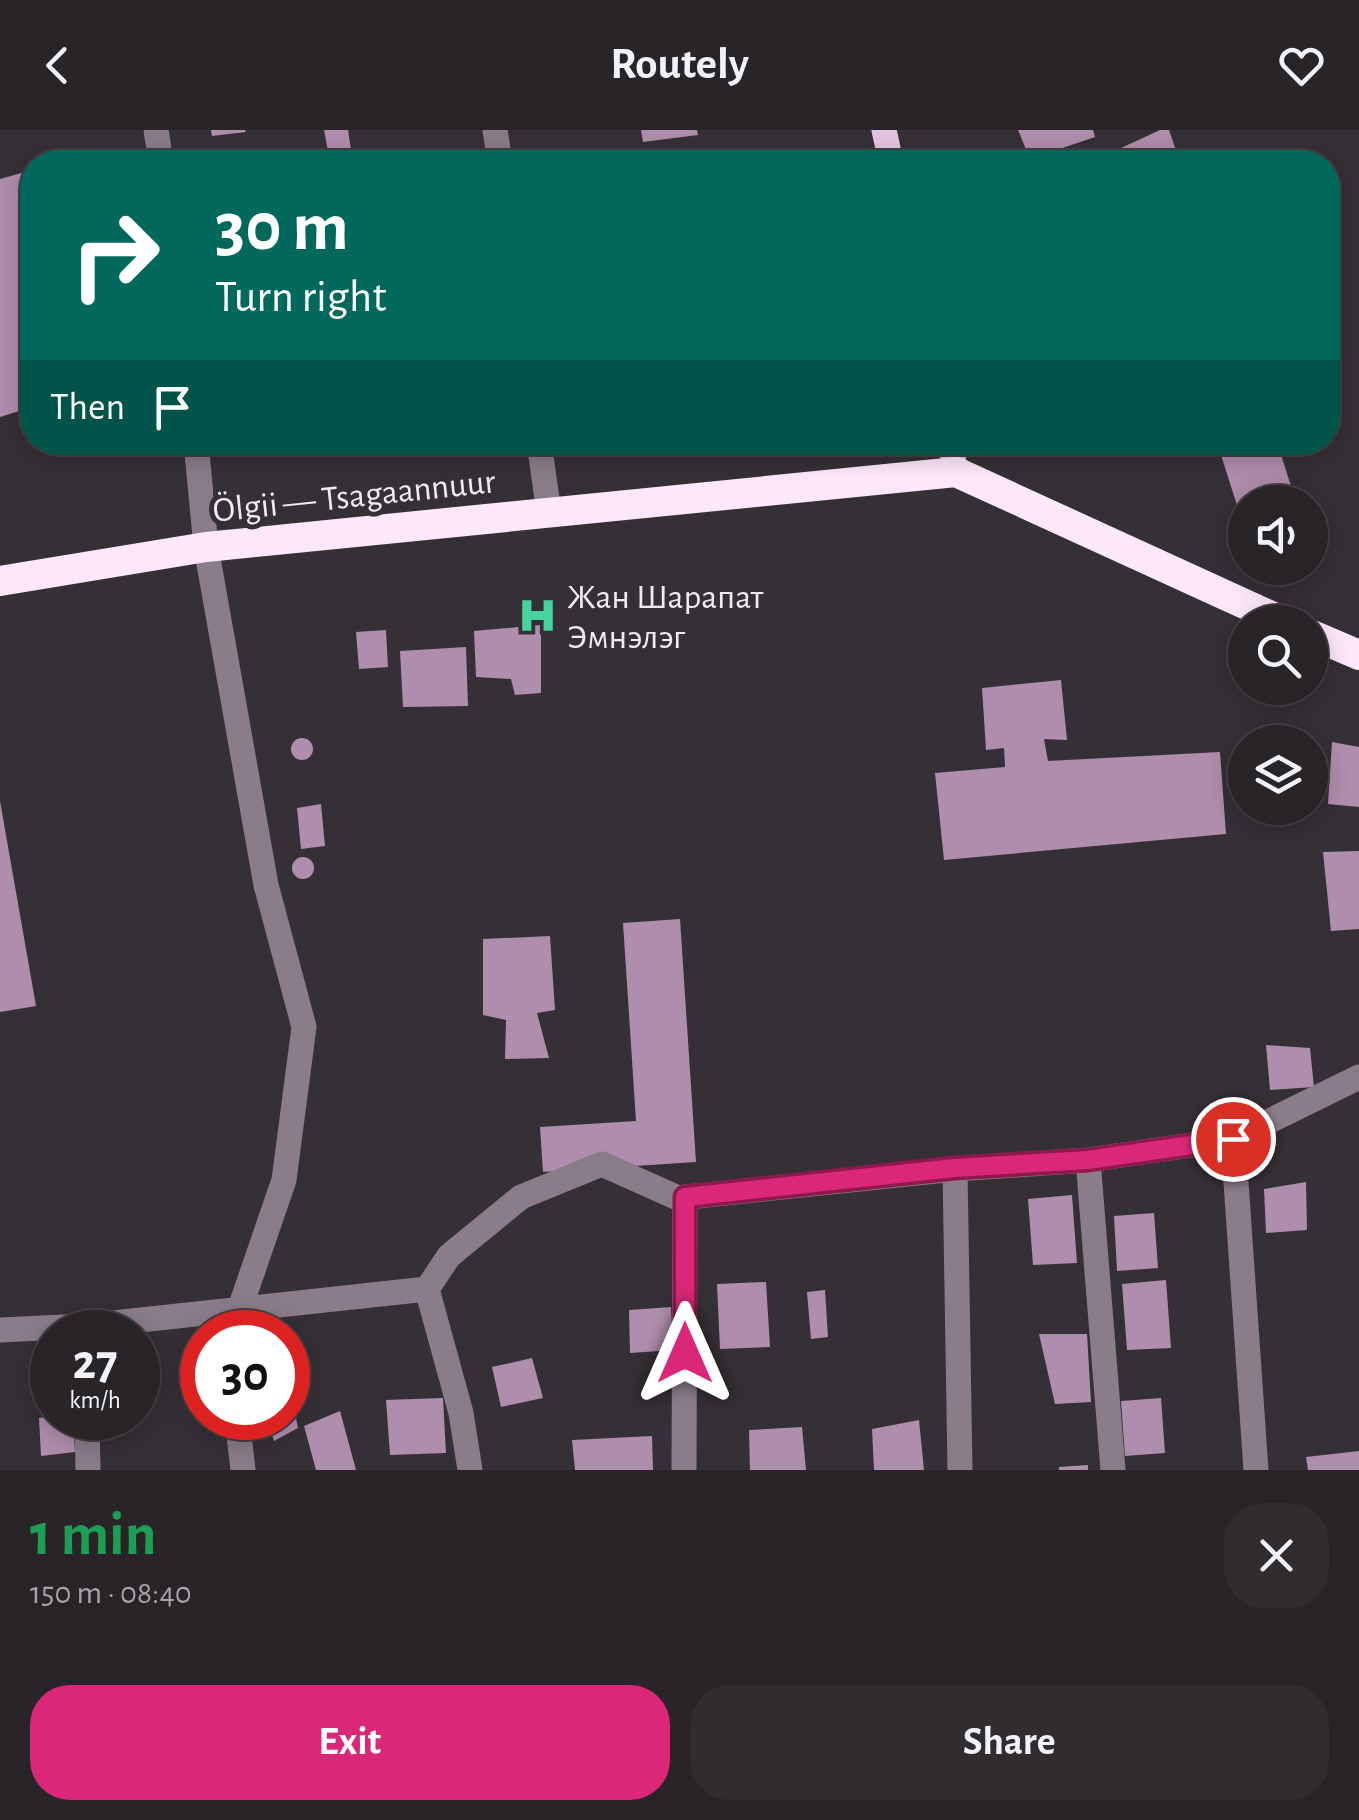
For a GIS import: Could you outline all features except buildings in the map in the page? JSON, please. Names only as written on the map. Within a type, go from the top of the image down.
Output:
[{"type":"highway","name":"Ölgii — Tsagaannuur","points":[[0,580],[206,547],[549,513],[953,457]]},
{"type":"highway","points":[[953,457],[1250,605]]},
{"type":"highway","points":[[1328,641],[1359,654]]},
{"type":"street","points":[[197,455],[206,547],[266,886],[304,1027],[284,1180],[242,1310]]},
{"type":"street","points":[[541,455],[549,513]]},
{"type":"street","points":[[307,1310],[427,1289],[449,1256],[521,1197],[602,1164],[678,1198],[954,1168],[1088,1160],[1233,1139],[1359,1077]]},
{"type":"street","points":[[1233,1139],[1256,1470]]},
{"type":"street","points":[[1088,1160],[1113,1470]]},
{"type":"street","points":[[954,1168],[960,1470]]},
{"type":"street","points":[[684,1470],[685,1197]]},
{"type":"street","points":[[427,1289],[461,1413],[470,1470]]},
{"type":"street","points":[[0,1330],[30,1330]]},
{"type":"street","points":[[87,1440],[88,1470]]},
{"type":"street","points":[[240,1440],[243,1470]]},
{"type":"place","name":"Жан Шарапат Эмнэлэг","points":[[537,616]]},
{"type":"route","points":[[685,1353],[685,1197],[954,1168],[1088,1160],[1233,1139]]}]
